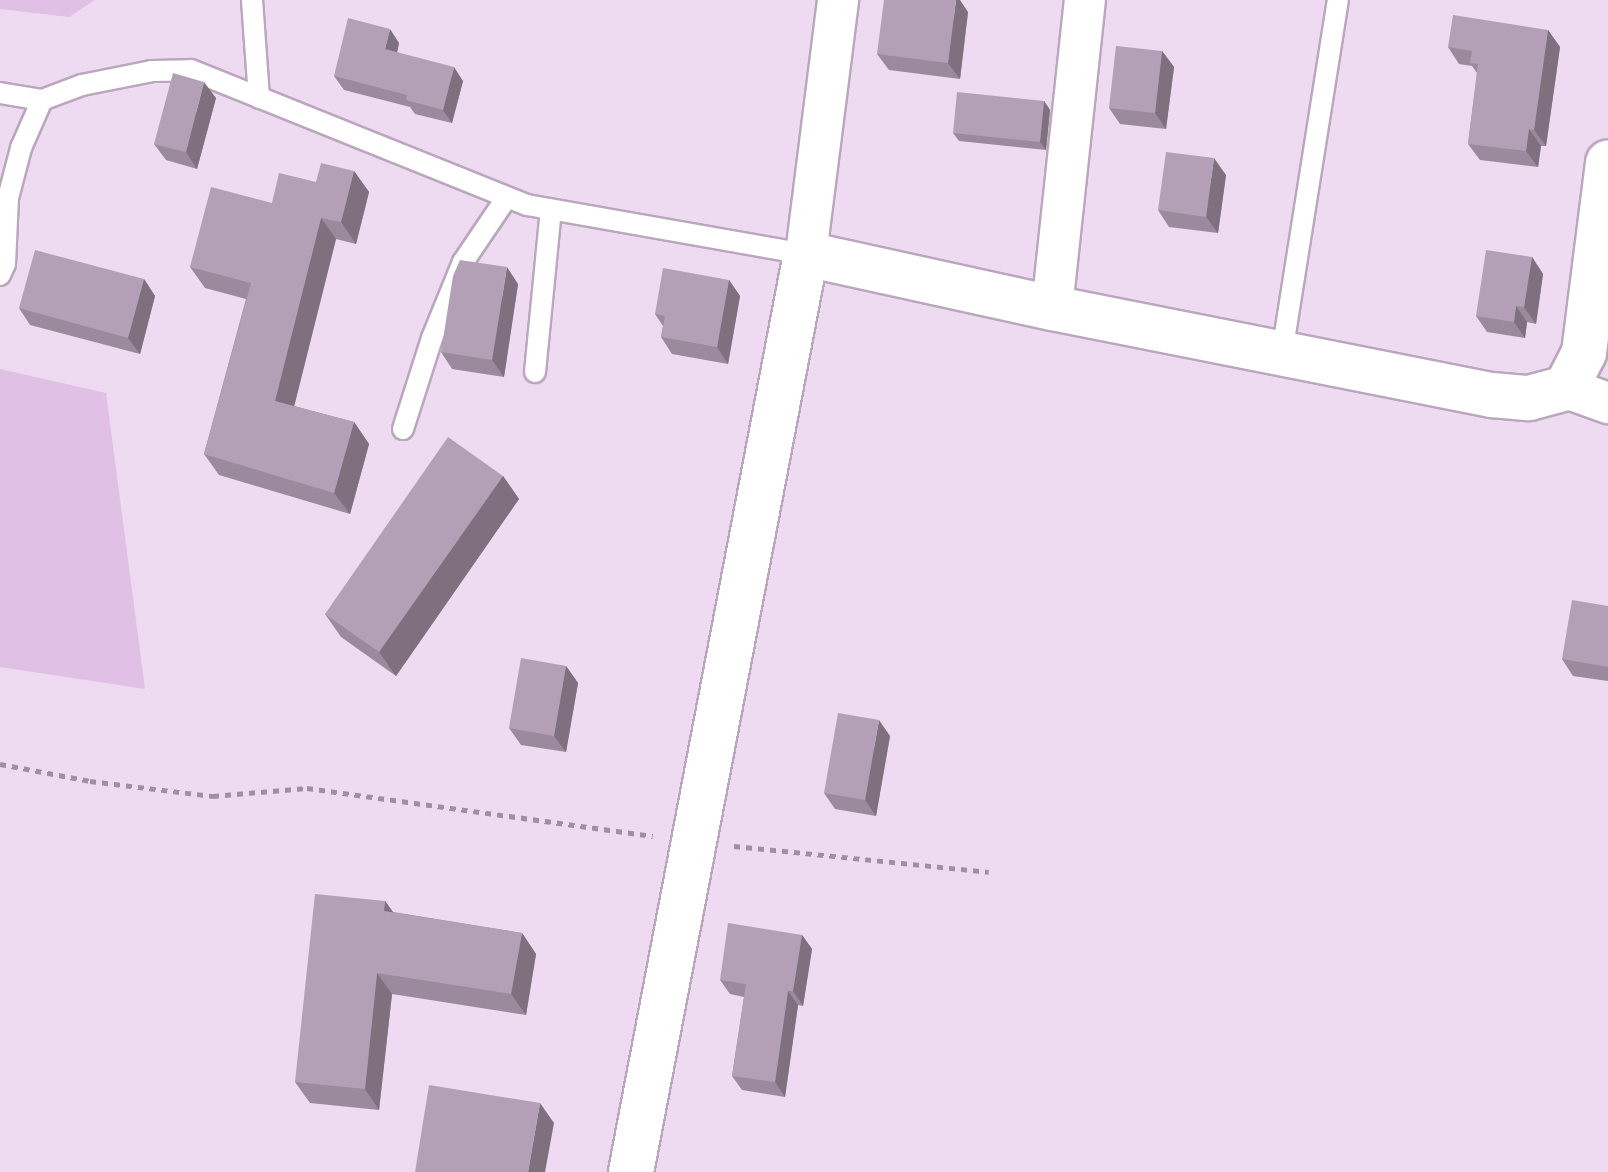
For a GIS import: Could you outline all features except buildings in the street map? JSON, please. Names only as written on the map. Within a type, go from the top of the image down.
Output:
[{"type":"street","points":[[631,1172],[806,254],[838,0]]},
{"type":"street","points":[[1052,308],[1085,0]]},
{"type":"street","points":[[1566,388],[1584,353],[1608,163]]},
{"type":"street","points":[[806,254],[1052,308],[1492,395],[1529,398],[1566,388],[1608,403]]},
{"type":"lane","points":[[252,0],[259,98]]},
{"type":"lane","points":[[1282,353],[1338,0]]},
{"type":"lane","points":[[0,93],[42,100],[82,85],[152,71],[191,70],[507,197],[551,210],[806,254]]},
{"type":"lane","points":[[0,275],[5,264],[8,198],[21,148],[42,100]]},
{"type":"lane","points":[[403,429],[432,338],[463,262],[507,197]]},
{"type":"lane","points":[[535,372],[551,210]]},
{"type":"path","points":[[0,764],[90,781],[213,796],[307,788],[696,842],[989,872]]},
{"type":"shaded area","points":[[0,0],[95,0],[69,17],[0,9]]},
{"type":"shaded area","points":[[0,369],[106,393],[145,689],[0,667]]}]
